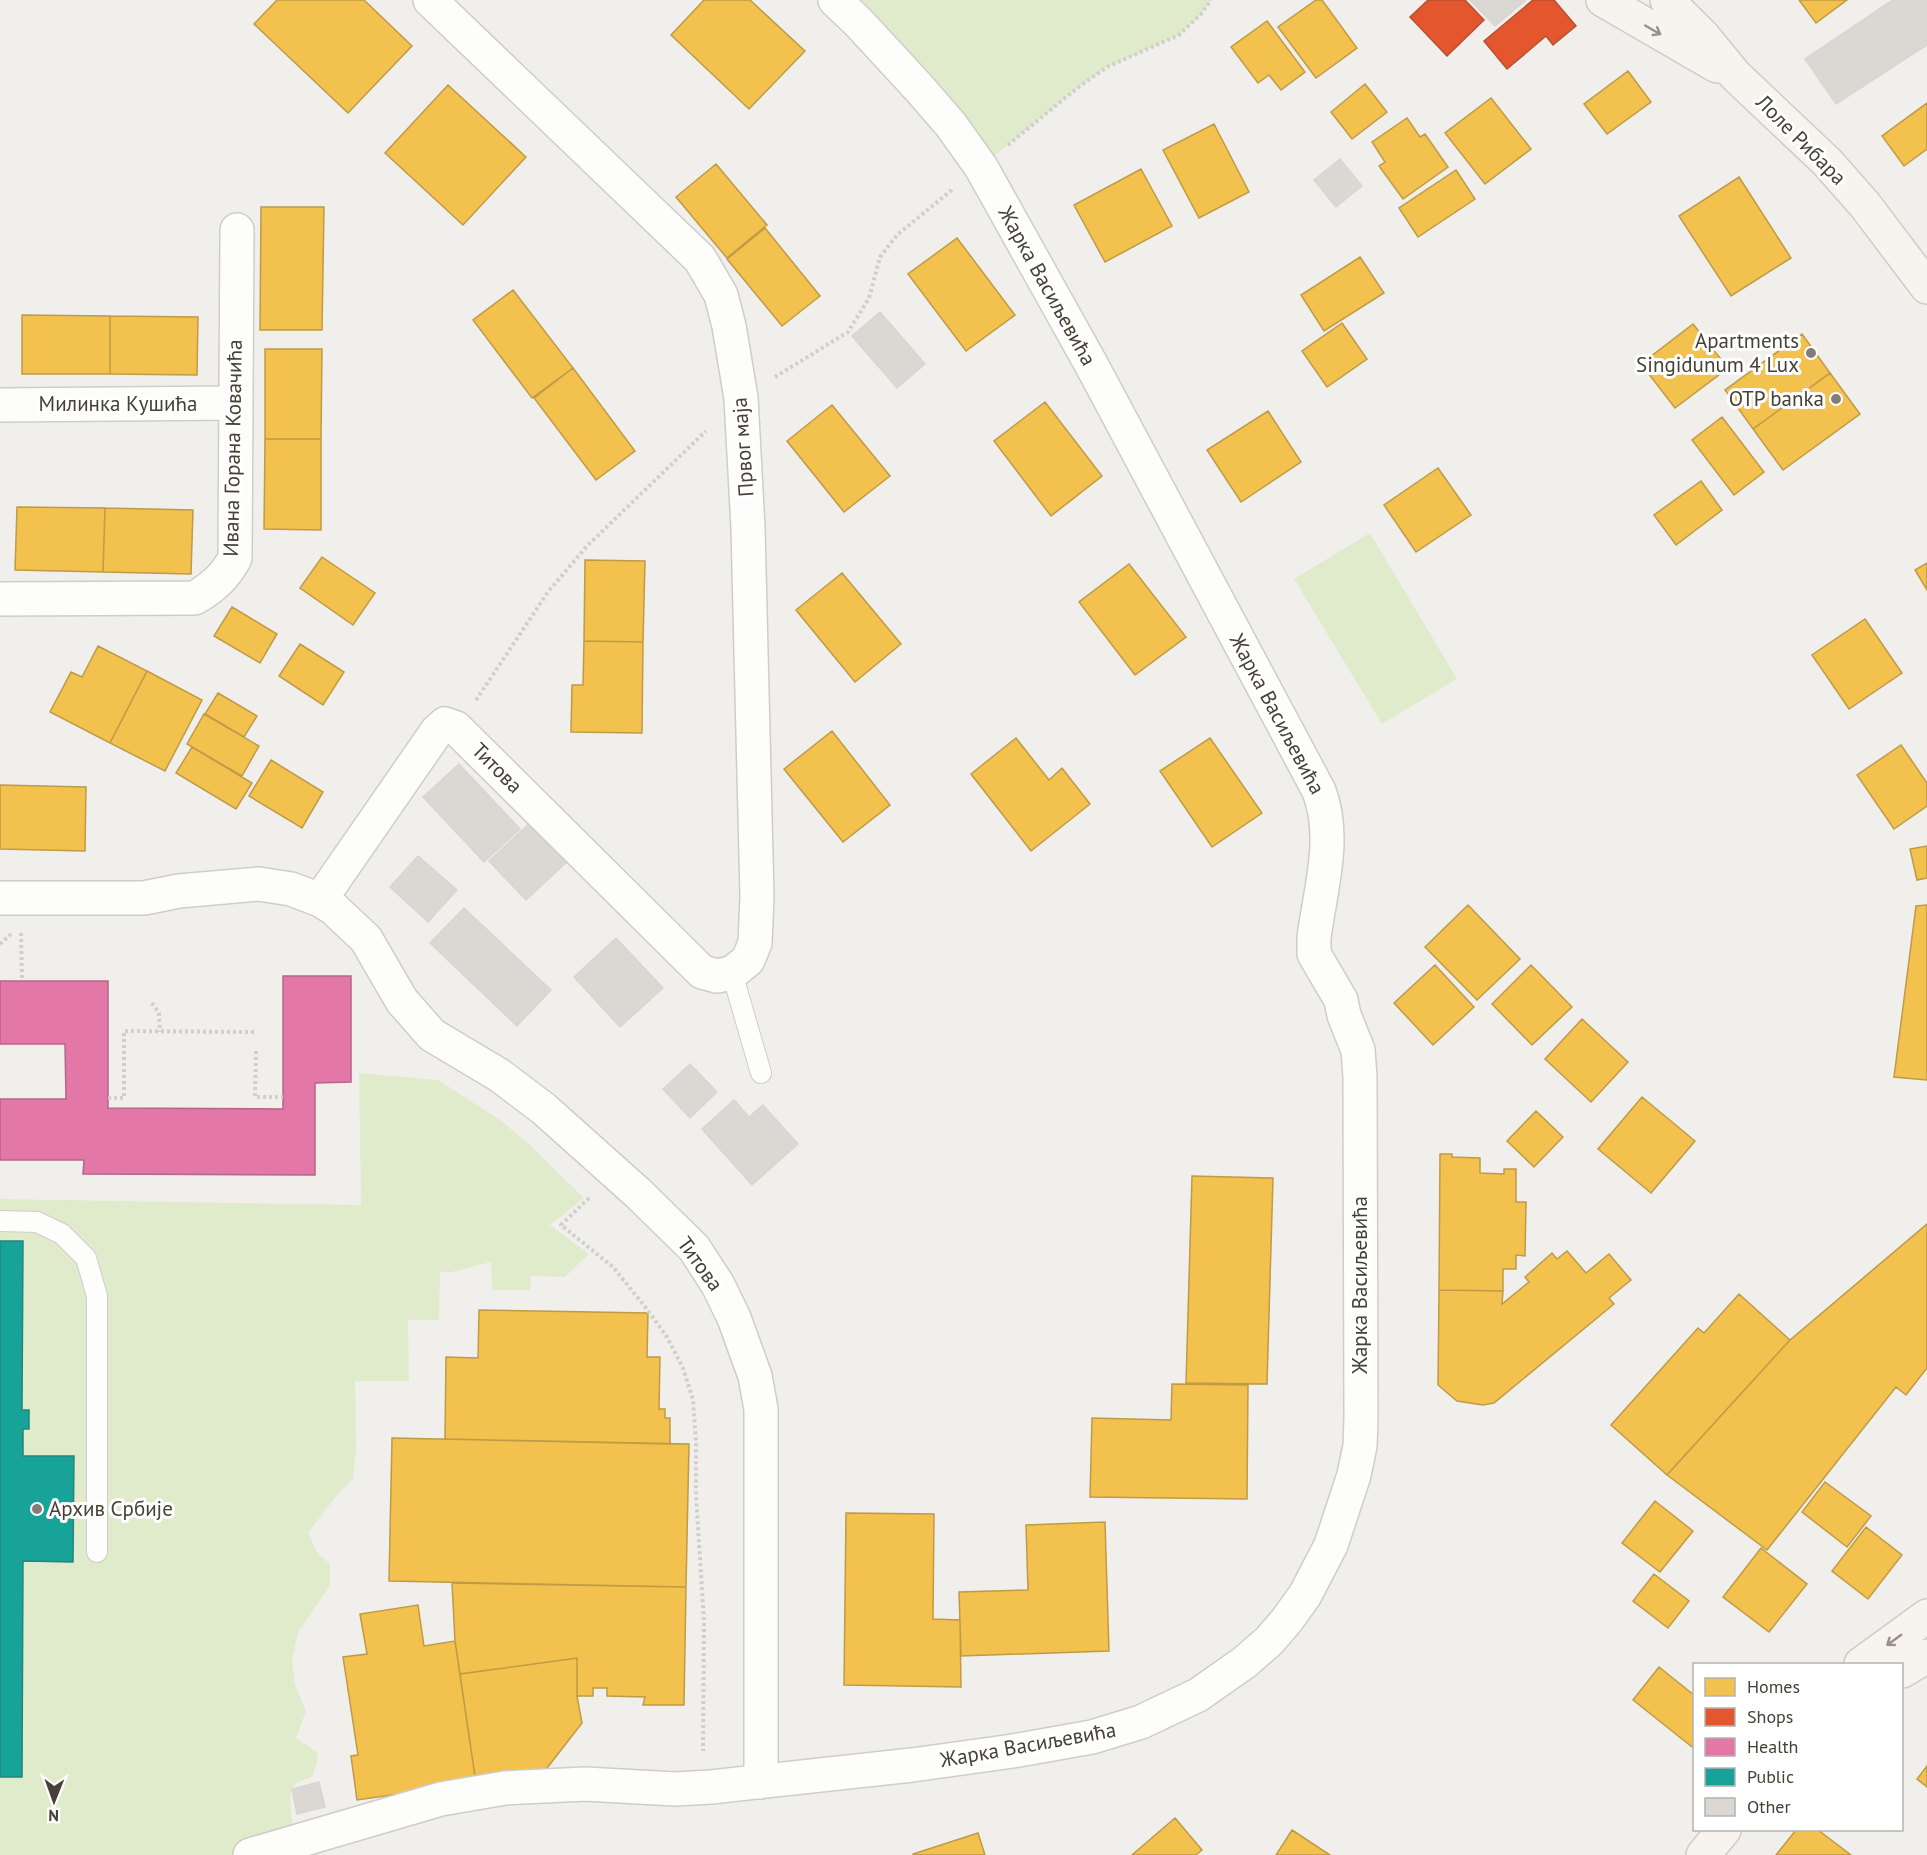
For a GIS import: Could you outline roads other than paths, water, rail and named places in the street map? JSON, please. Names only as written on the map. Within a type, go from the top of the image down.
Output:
[{"type":"main road","points":[[1603,0],[1699,57],[1735,75]]},
{"type":"main road","name":"Лоле Рибара","points":[[1667,0],[1735,75],[1827,162],[1896,244],[1927,287]]},
{"type":"main road","points":[[1864,1663],[1927,1616]]},
{"type":"main road","points":[[1903,1670],[1927,1656]]},
{"type":"main road","points":[[1703,1855],[1723,1831]]},
{"type":"street","name":"Првог маја","points":[[430,0],[700,259],[721,295],[729,326],[741,398],[748,528],[757,897],[756,934],[752,954],[743,966],[732,974]]},
{"type":"street","name":"Жарка Васиљевића","points":[[250,1855],[441,1799],[505,1788],[585,1784],[675,1789],[761,1782],[912,1766],[1013,1751],[1092,1737],[1141,1722],[1198,1695],[1245,1662],[1269,1641],[1305,1595],[1331,1545],[1354,1475],[1360,1446],[1361,1418],[1360,1077],[1358,1050],[1344,1015],[1341,1000],[1314,954],[1314,938],[1327,842],[1324,806],[1319,791],[1091,364],[981,167],[951,125],[920,88],[835,0]]},
{"type":"street","name":"Ивана Горана Ковачића","points":[[0,599],[171,600],[195,598],[214,586],[227,573],[235,558],[237,230]]},
{"type":"street","name":"Милинка Кушића","points":[[0,405],[235,403]]},
{"type":"street","name":"Титова","points":[[320,900],[437,731],[445,724],[456,728],[699,970],[717,976],[732,974]]},
{"type":"street","name":"Титова","points":[[0,898],[144,898],[179,891],[259,884],[291,889],[320,900],[345,918],[366,939],[402,1001],[432,1035],[499,1075],[561,1124],[639,1194],[694,1248],[718,1285],[734,1318],[750,1359],[761,1408],[761,1782]]},
{"type":"lane","points":[[732,974],[761,1073]]},
{"type":"lane","points":[[0,1221],[37,1222],[62,1234],[86,1258],[97,1296],[97,1552]]},
{"type":"place","name":"Apartments Singidunum 4 Lux","points":[[1811,353]]},
{"type":"place","name":"OTP banka","points":[[1836,399]]},
{"type":"place","name":"Архив Србије","points":[[37,1509]]}]
